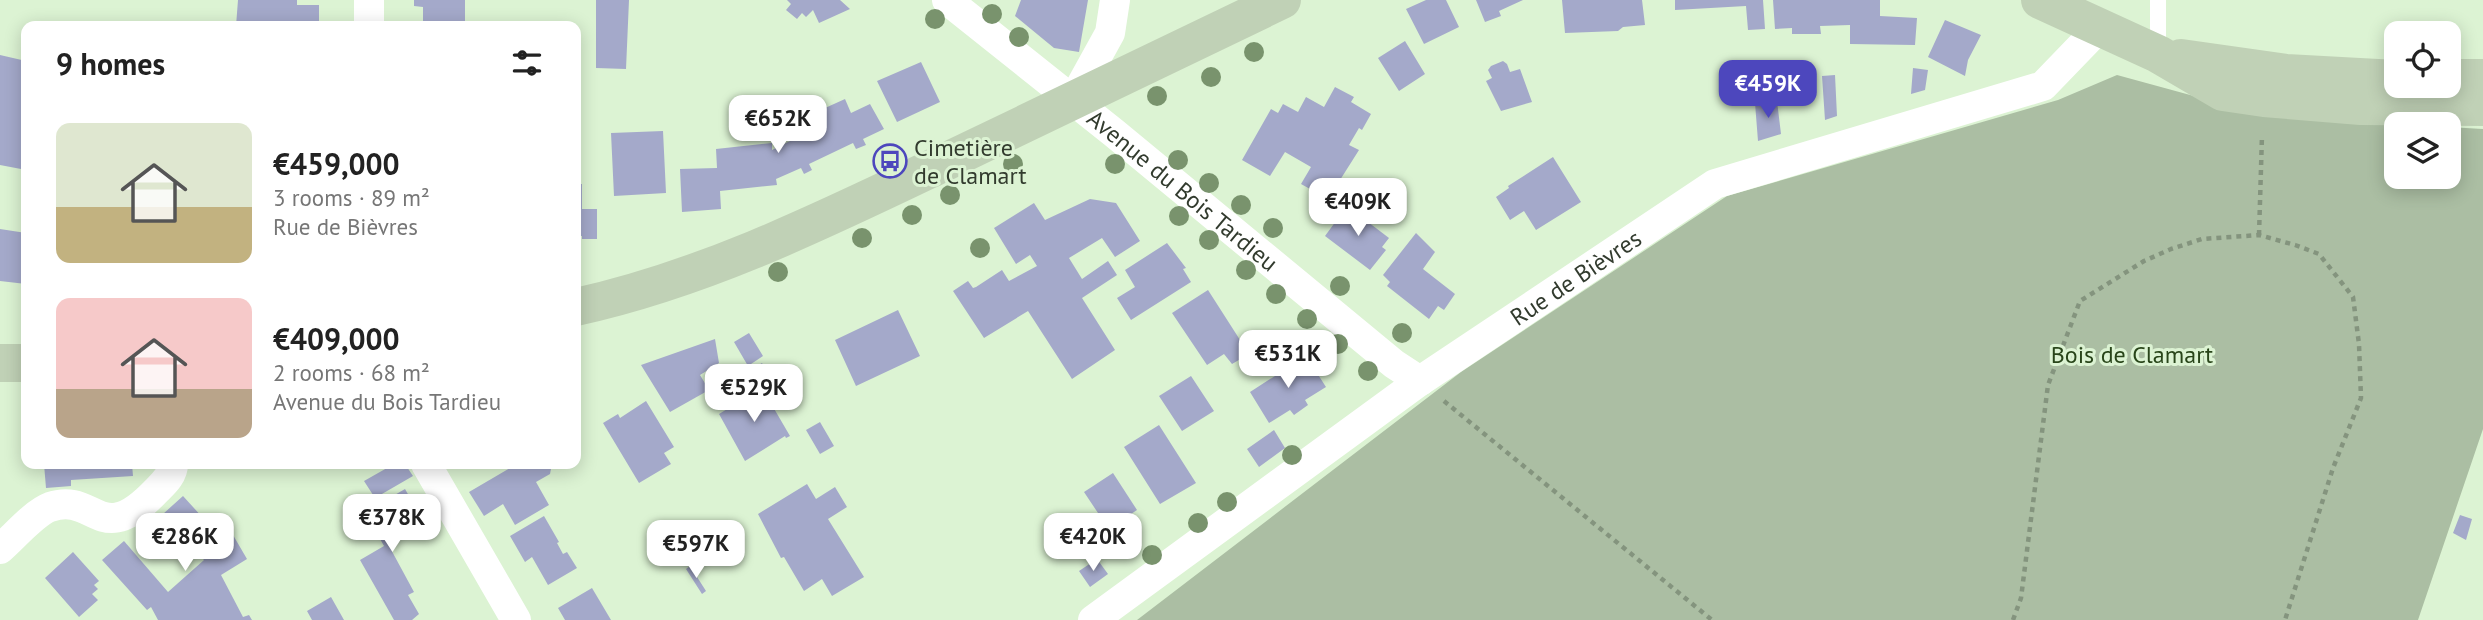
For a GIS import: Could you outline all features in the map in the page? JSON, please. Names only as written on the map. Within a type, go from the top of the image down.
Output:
[{"type":"street","points":[[369,0],[369,21]]},
{"type":"street","name":"Avenue du Bois Tardieu","points":[[947,0],[1394,364],[1420,381]]},
{"type":"street","points":[[1073,100],[1111,33],[1115,0]]},
{"type":"street","points":[[581,306],[656,287],[752,250],[902,183],[1282,0]]},
{"type":"street","points":[[2040,0],[2158,54],[2223,92],[2361,106],[2483,107]]},
{"type":"street","name":"Rue de Bièvres","points":[[1093,620],[1420,381],[1715,184],[2043,86],[2099,28]]},
{"type":"street","points":[[2158,54],[2286,73],[2384,78]]},
{"type":"street","points":[[2461,78],[2483,78]]},
{"type":"street","points":[[0,363],[21,363]]},
{"type":"street","points":[[0,549],[36,516],[50,507],[79,508],[111,520],[126,517],[149,499],[173,469]]},
{"type":"street","points":[[429,469],[516,620]]},
{"type":"lane","points":[[2158,0],[2158,54]]},
{"type":"path","points":[[2259,235],[2264,98]]},
{"type":"path","points":[[2013,620],[2021,598],[2048,385],[2080,301],[2144,261],[2171,248],[2202,239],[2259,235],[2319,254],[2353,297],[2359,344],[2361,398],[2333,468],[2285,620]]},
{"type":"path","points":[[1420,381],[1712,620]]},
{"type":"green space","name":"Bois de Clamart","points":[[2117,75],[2267,116],[2384,123],[2384,189],[2461,189],[2461,128],[2483,129],[2483,429],[2418,620],[1137,620],[1461,372],[1727,196],[2058,100]]},
{"type":"building","points":[[238,0],[297,0],[297,5],[319,5],[319,21],[236,21]]},
{"type":"building","points":[[414,0],[465,0],[465,21],[423,21],[423,7],[414,6]]},
{"type":"building","points":[[596,0],[629,0],[626,69],[596,68]]},
{"type":"building","points":[[787,0],[840,0],[850,9],[819,23],[813,10],[806,17],[802,13],[797,19],[786,10],[791,4]]},
{"type":"building","points":[[1021,0],[1088,0],[1079,52],[1054,48],[1015,16]]},
{"type":"building","points":[[1426,0],[1446,0],[1459,27],[1424,44],[1406,9]]},
{"type":"building","points":[[1476,0],[1523,0],[1499,11],[1501,16],[1485,22]]},
{"type":"building","points":[[1562,0],[1642,0],[1645,25],[1623,27],[1618,31],[1565,33]]},
{"type":"building","points":[[1675,0],[1763,0],[1765,29],[1748,30],[1746,6],[1675,10]]},
{"type":"building","points":[[1773,0],[1880,0],[1880,16],[1917,18],[1915,45],[1850,44],[1850,25],[1820,26],[1821,34],[1792,34],[1792,28],[1775,29]]},
{"type":"building","points":[[1945,20],[1981,35],[1968,60],[1965,76],[1928,57]]},
{"type":"building","points":[[1405,41],[1425,74],[1399,91],[1378,58]]},
{"type":"building","points":[[0,55],[21,60],[21,169],[0,165]]},
{"type":"building","points":[[1503,61],[1510,72],[1520,69],[1532,102],[1501,111],[1486,81],[1492,78],[1488,70],[1491,66]]},
{"type":"building","points":[[921,62],[940,102],[897,122],[877,81]]},
{"type":"building","points":[[1913,68],[1928,70],[1925,90],[1911,94]]},
{"type":"building","points":[[1835,75],[1837,116],[1825,120],[1822,76]]},
{"type":"building","points":[[1335,87],[1354,97],[1351,102],[1371,114],[1349,145],[1359,150],[1328,199],[1301,184],[1311,167],[1285,152],[1270,176],[1242,160],[1271,109],[1278,113],[1283,104],[1298,112],[1306,97],[1324,107]]},
{"type":"building","points":[[845,99],[851,113],[870,104],[884,129],[863,139],[866,145],[856,149],[853,143],[809,164],[812,170],[804,174],[801,168],[776,179],[777,185],[720,191],[721,209],[682,212],[680,169],[717,168],[716,149],[772,143],[772,150],[790,141],[783,127]]},
{"type":"building","points":[[1777,101],[1781,134],[1758,141],[1755,103]]},
{"type":"building","points":[[663,131],[666,193],[614,196],[611,133]]},
{"type":"building","points":[[1553,157],[1581,202],[1536,230],[1524,211],[1510,220],[1496,197],[1509,188],[1508,186]]},
{"type":"building","points":[[581,184],[582,209],[597,209],[597,239],[582,239]]},
{"type":"building","points":[[1090,199],[1116,203],[1140,241],[1115,257],[1102,238],[1069,258],[1082,279],[1108,261],[1117,275],[1082,298],[1115,350],[1072,379],[1028,311],[984,338],[953,291],[968,281],[973,288],[976,287],[1002,270],[1009,281],[1037,266],[1030,255],[1016,264],[994,228],[1034,203],[1045,220]]},
{"type":"building","points":[[1347,206],[1389,238],[1382,247],[1386,250],[1370,270],[1325,236]]},
{"type":"building","points":[[0,229],[21,232],[21,283],[0,281]]},
{"type":"building","points":[[1416,233],[1435,252],[1423,269],[1455,294],[1444,310],[1438,306],[1429,319],[1387,286],[1390,282],[1383,275]]},
{"type":"building","points":[[1167,243],[1186,268],[1183,269],[1191,282],[1131,320],[1117,298],[1135,287],[1125,270]]},
{"type":"building","points":[[1208,290],[1249,354],[1232,364],[1224,354],[1207,365],[1172,313]]},
{"type":"building","points":[[898,310],[920,356],[856,386],[835,340]]},
{"type":"building","points":[[749,333],[763,356],[748,366],[734,342]]},
{"type":"building","points":[[715,339],[719,363],[700,375],[709,390],[670,412],[641,365]]},
{"type":"building","points":[[1306,356],[1326,387],[1305,400],[1308,405],[1294,415],[1290,410],[1269,423],[1250,392]]},
{"type":"building","points":[[762,363],[769,375],[758,381],[751,370]]},
{"type":"building","points":[[1191,376],[1214,411],[1182,431],[1159,396]]},
{"type":"building","points":[[762,388],[790,436],[785,436],[745,461],[719,414]]},
{"type":"building","points":[[646,401],[674,447],[664,453],[671,464],[639,483],[603,423],[618,414],[620,418]]},
{"type":"building","points":[[820,422],[834,446],[820,454],[806,430]]},
{"type":"building","points":[[1159,425],[1196,483],[1160,504],[1124,447]]},
{"type":"building","points":[[1274,430],[1285,448],[1259,467],[1247,449]]},
{"type":"building","points":[[44,469],[132,469],[133,476],[71,480],[71,486],[46,488]]},
{"type":"building","points":[[385,469],[408,469],[413,476],[375,498],[364,481]]},
{"type":"building","points":[[508,469],[551,469],[550,474],[536,482],[549,505],[515,525],[503,504],[484,516],[469,492]]},
{"type":"building","points":[[1113,473],[1137,510],[1131,514],[1135,520],[1117,532],[1104,513],[1100,516],[1084,492]]},
{"type":"building","points":[[807,484],[816,499],[835,487],[847,507],[828,519],[864,577],[832,596],[822,579],[804,591],[784,557],[781,558],[758,514]]},
{"type":"building","points":[[405,489],[424,522],[388,544],[414,592],[408,595],[419,614],[412,620],[394,620],[360,560],[384,546],[368,517],[363,520],[360,515]]},
{"type":"building","points":[[183,496],[224,541],[233,535],[247,559],[221,575],[243,617],[249,615],[252,620],[158,620],[151,607],[147,610],[102,560],[124,541],[168,592],[204,560],[163,514]]},
{"type":"building","points":[[2460,515],[2472,519],[2466,540],[2453,533]]},
{"type":"building","points":[[544,516],[563,554],[567,552],[577,568],[548,585],[532,557],[525,562],[510,536]]},
{"type":"building","points":[[73,552],[99,581],[94,585],[98,589],[92,594],[98,600],[79,617],[45,578]]},
{"type":"building","points":[[1097,559],[1108,574],[1090,587],[1079,571]]},
{"type":"building","points":[[690,566],[706,591],[702,594],[686,569]]},
{"type":"building","points":[[592,588],[611,620],[565,620],[558,608]]},
{"type":"building","points":[[331,597],[344,620],[312,620],[307,611]]},
{"type":"place","name":"Cimetière de Clamart","points":[[890,161]]}]
